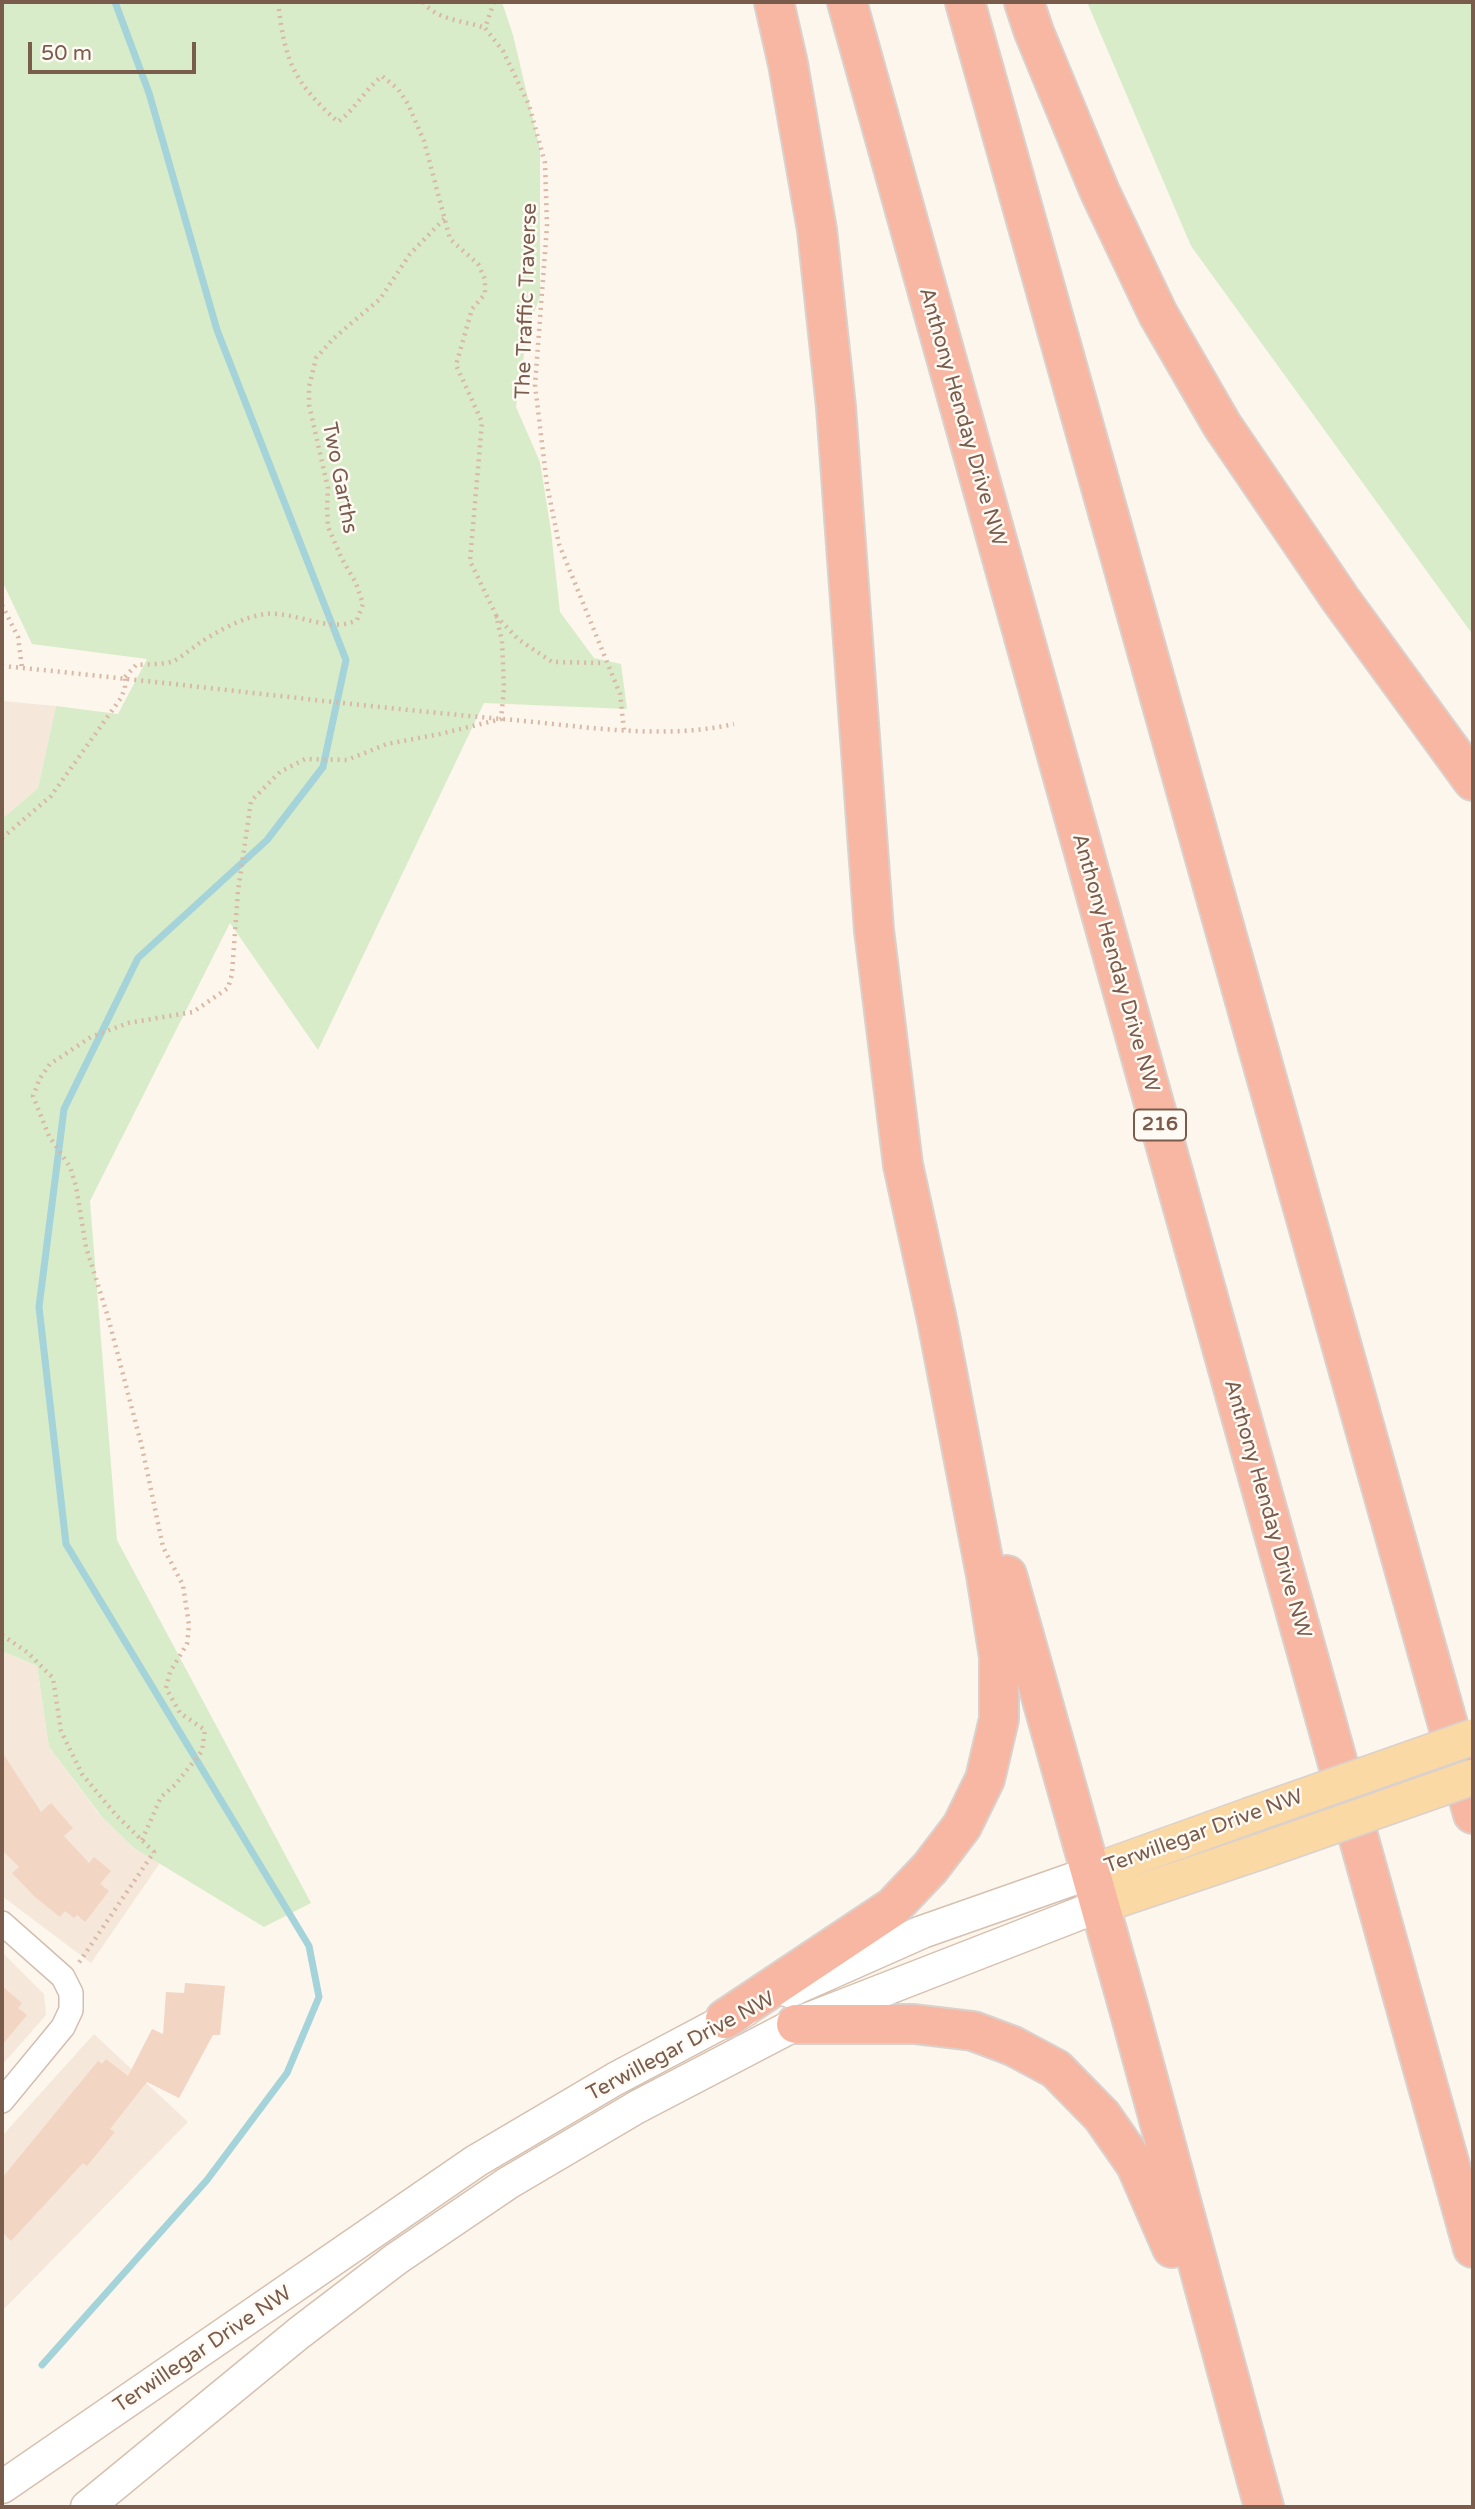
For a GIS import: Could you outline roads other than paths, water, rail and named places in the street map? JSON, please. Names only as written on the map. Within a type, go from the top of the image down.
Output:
[{"type":"highway","points":[[725,2018],[893,1907],[930,1868],[962,1826],[985,1779],[999,1719],[999,1657],[986,1575],[904,1165],[874,930],[836,407],[817,230],[788,64],[774,2]]},
{"type":"highway","name":"Anthony Henday Drive NW","points":[[846,2],[1473,2248]]},
{"type":"highway","points":[[965,2],[1473,1814]]},
{"type":"highway","points":[[1024,2],[1100,192],[1158,314],[1222,425],[1341,600],[1473,781]]},
{"type":"highway","points":[[937,1320],[1129,2009],[1264,2507]]},
{"type":"highway","points":[[796,2024],[914,2024],[974,2031],[1013,2046],[1056,2069],[1102,2116],[1136,2165],[1165,2229],[1184,2283],[1223,2362]]},
{"type":"main road","name":"Terwillegar Drive NW","points":[[87,2507],[299,2333],[396,2259],[508,2183],[637,2107],[796,2024],[1248,1816],[1473,1737]]},
{"type":"main road","name":"Terwillegar Drive NW","points":[[2,2487],[476,2161],[725,2018],[922,1933],[1094,1889],[1259,1852],[1473,1777]]},
{"type":"street","points":[[2,1923],[68,1983],[71,1993],[71,2010],[63,2027],[2,2101]]},
{"type":"waterway","points":[[42,2365],[207,2180],[287,2073],[319,1997],[309,1946],[66,1544],[39,1307],[64,1109],[138,958],[267,840],[323,767],[346,660],[217,330],[149,93],[115,2]]}]
